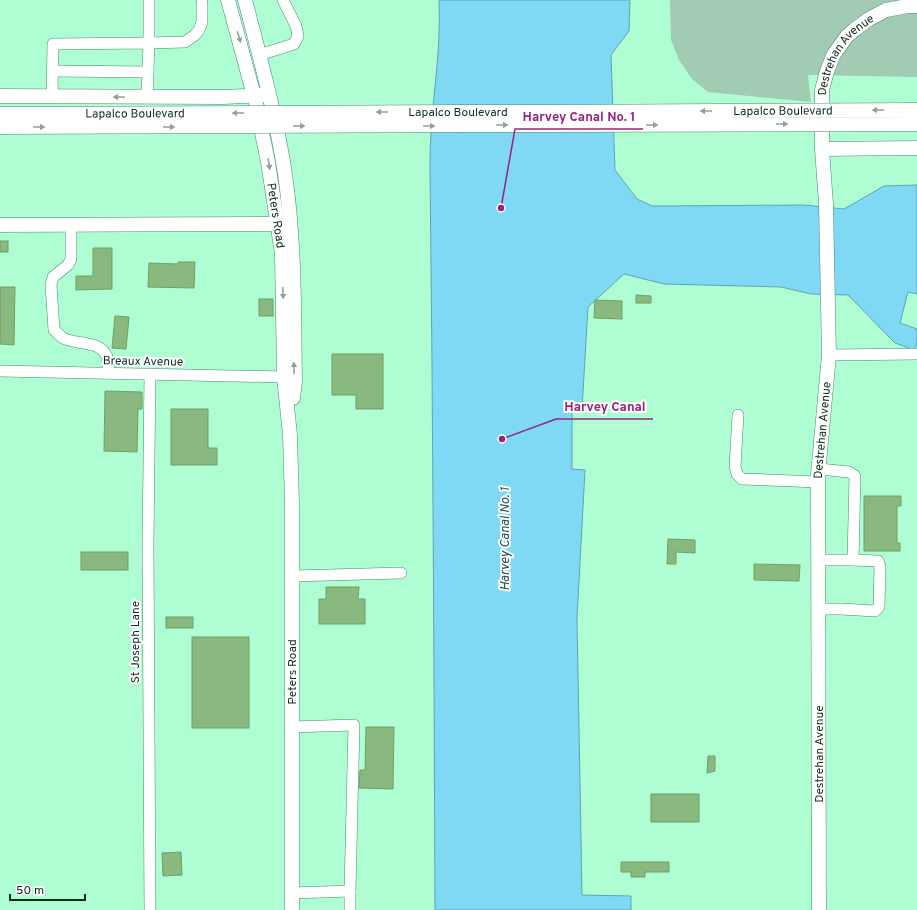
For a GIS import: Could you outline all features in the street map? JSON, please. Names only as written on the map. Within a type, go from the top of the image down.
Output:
[{"type":"main road","name":"Peters Road","points":[[228,0],[254,96],[268,162],[293,256],[295,382],[290,435]]},
{"type":"main road","name":"Peters Road","points":[[245,0],[270,94],[280,144],[284,224],[282,254],[284,377],[290,435],[292,504],[292,910]]},
{"type":"main road","name":"Destrehan Avenue","points":[[819,910],[818,475],[828,355],[826,204],[822,149],[822,90],[830,62],[837,49],[847,36],[879,14],[897,8],[917,6]]},
{"type":"main road","points":[[0,96],[223,98],[270,94]]},
{"type":"main road","name":"Lapalco Boulevard","points":[[0,114],[917,110]]},
{"type":"main road","name":"Lapalco Boulevard","points":[[0,127],[917,124]]},
{"type":"main road","points":[[822,149],[917,148]]},
{"type":"main road","points":[[0,225],[284,224]]},
{"type":"street","points":[[147,97],[149,43],[148,0]]},
{"type":"street","points":[[52,97],[53,44],[185,42],[199,30],[202,22],[202,2],[213,0]]},
{"type":"street","points":[[259,55],[294,44],[298,36],[296,26],[283,0]]},
{"type":"street","points":[[52,71],[148,72]]},
{"type":"street","points":[[71,225],[72,259],[68,266],[53,277],[51,285],[54,330],[63,338],[95,346],[104,351],[108,359],[108,373]]},
{"type":"street","points":[[828,355],[917,354]]},
{"type":"street","name":"Breaux Avenue","points":[[0,371],[284,377]]},
{"type":"street","name":"St Joseph Lane","points":[[150,374],[148,545],[150,910]]},
{"type":"street","points":[[738,415],[735,467],[737,474],[742,479],[849,472],[854,476],[853,560]]},
{"type":"street","points":[[818,560],[878,561],[880,566],[879,607],[875,611],[818,609]]},
{"type":"street","points":[[292,576],[401,573]]},
{"type":"street","points":[[292,727],[354,724],[350,910]]},
{"type":"street","points":[[292,893],[350,890]]},
{"type":"green space","points":[[670,0],[917,0],[917,77],[808,75],[811,102],[708,92],[692,79],[679,60],[671,40]]},
{"type":"water","points":[[439,0],[630,0],[629,31],[611,55],[615,170],[637,199],[652,206],[804,205],[844,209],[884,186],[917,185],[917,294],[908,292],[900,323],[917,329],[917,342],[915,350],[895,343],[848,295],[811,294],[781,287],[664,284],[624,274],[588,307],[582,409],[572,410],[572,469],[585,470],[577,618],[582,895],[631,896],[631,910],[435,910],[430,148],[439,42]]},
{"type":"building","points":[[0,241],[8,241],[8,252],[0,252]]},
{"type":"building","points":[[93,248],[112,248],[112,289],[76,290],[76,276],[93,276]]},
{"type":"building","points":[[178,262],[195,262],[194,288],[148,287],[149,263],[178,264]]},
{"type":"building","points":[[0,287],[15,287],[14,345],[0,344]]},
{"type":"building","points":[[636,295],[651,296],[651,303],[636,303]]},
{"type":"building","points":[[259,299],[273,299],[273,316],[259,316]]},
{"type":"building","points":[[595,300],[622,301],[622,319],[594,318]]},
{"type":"building","points":[[115,316],[129,317],[126,349],[112,348]]},
{"type":"building","points":[[332,354],[383,354],[383,409],[356,409],[356,395],[332,395]]},
{"type":"building","points":[[105,391],[142,392],[142,409],[138,409],[137,452],[104,451]]},
{"type":"building","points":[[171,409],[208,409],[208,448],[217,448],[217,465],[171,465]]},
{"type":"building","points":[[864,496],[901,496],[901,506],[897,506],[897,543],[900,543],[900,551],[864,551]]},
{"type":"building","points":[[668,539],[695,540],[695,553],[676,552],[676,564],[667,564]]},
{"type":"building","points":[[81,552],[128,552],[128,570],[81,570]]},
{"type":"building","points":[[754,564],[800,565],[799,581],[754,580]]},
{"type":"building","points":[[326,587],[359,587],[358,599],[365,599],[365,624],[319,624],[319,599],[326,599]]},
{"type":"building","points":[[166,617],[193,617],[193,628],[166,628]]},
{"type":"building","points":[[192,637],[249,637],[249,728],[192,728]]},
{"type":"building","points":[[366,727],[394,727],[393,789],[359,788],[360,770],[365,770]]},
{"type":"building","points":[[708,756],[715,756],[715,771],[707,773]]},
{"type":"building","points":[[651,794],[699,794],[699,822],[651,822]]},
{"type":"building","points":[[181,852],[182,875],[163,876],[162,853]]},
{"type":"building","points":[[621,862],[669,862],[669,872],[645,872],[645,877],[631,877],[631,872],[621,872]]},
{"type":"place","name":"Harvey Canal No. 1","points":[[501,208]]},
{"type":"place","name":"Harvey Canal","points":[[502,439]]}]
